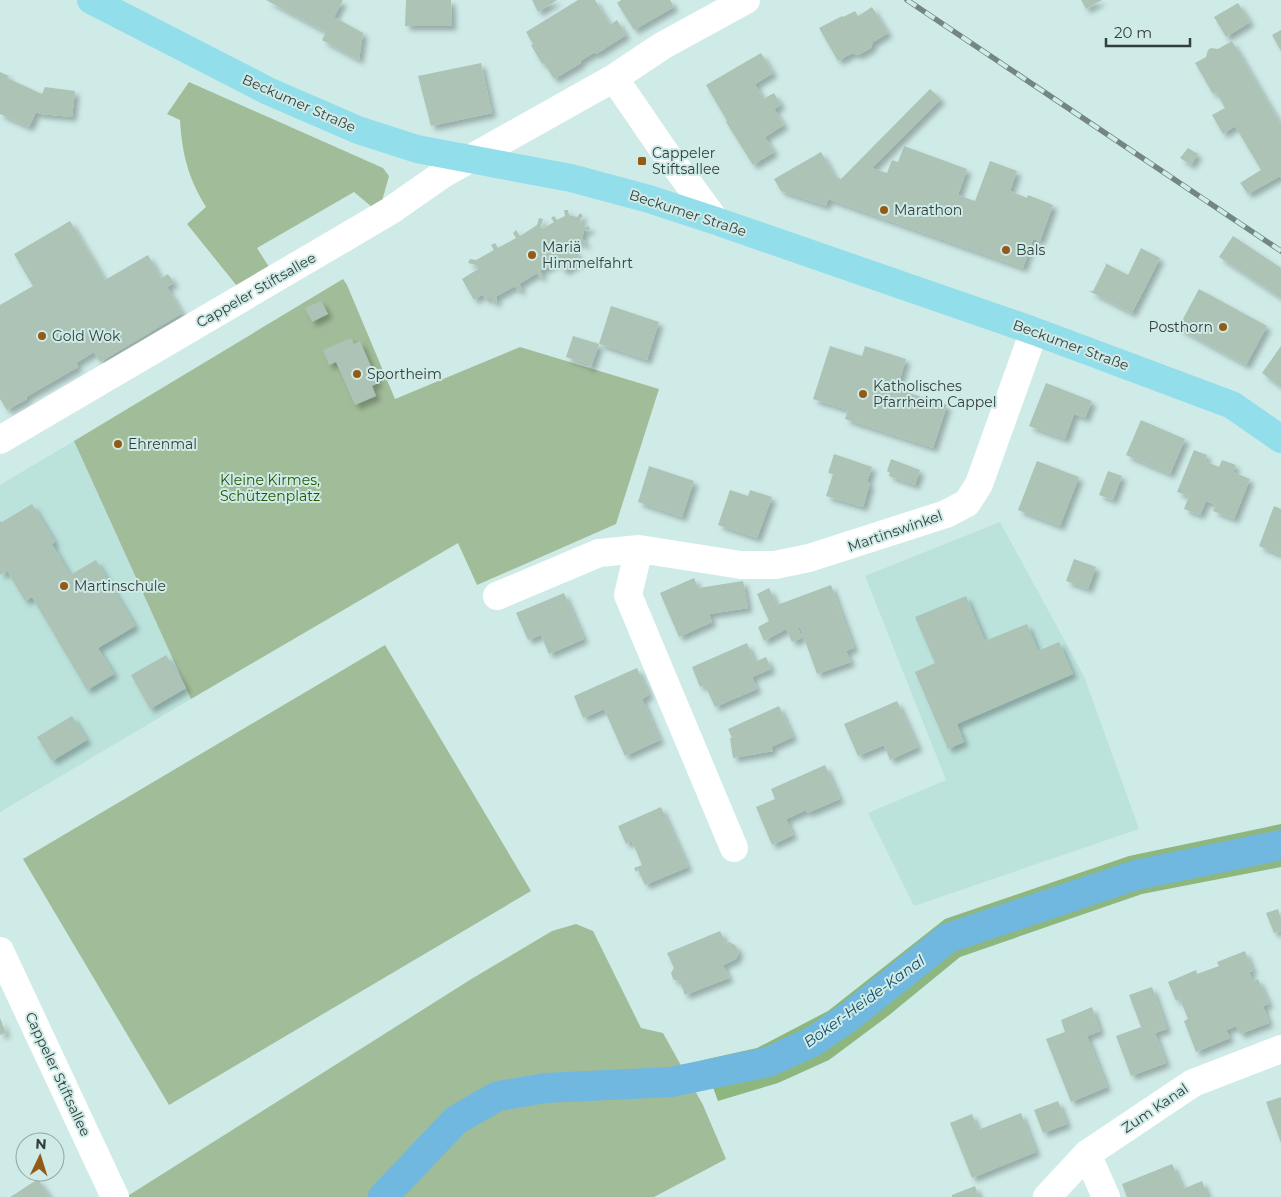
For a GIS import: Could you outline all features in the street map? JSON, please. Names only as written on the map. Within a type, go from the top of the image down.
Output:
[{"type":"main road","name":"Beckumer Straße","points":[[91,0],[259,86],[358,130],[417,149],[572,178],[649,199],[716,221],[1034,331],[1232,405],[1281,439]]},
{"type":"street","name":"Cappeler Stiftsallee","points":[[0,440],[390,211],[443,174],[614,78],[662,46],[746,0]]},
{"type":"street","points":[[614,78],[662,148],[716,221]]},
{"type":"street","name":"Martinswinkel","points":[[497,596],[598,553],[639,549],[741,565],[775,566],[842,548],[946,514],[967,503],[979,484],[1034,331]]},
{"type":"street","points":[[639,549],[628,594],[734,848]]},
{"type":"street","name":"Cappeler Stiftsallee","points":[[0,951],[115,1197]]},
{"type":"street","name":"Zum Kanal","points":[[1047,1197],[1088,1154],[1193,1083],[1281,1049]]},
{"type":"street","points":[[1088,1154],[1106,1197]]},
{"type":"shaded area","points":[[74,441],[191,699],[0,812],[0,485]]},
{"type":"shaded area","points":[[1000,522],[1084,676],[1139,829],[914,906],[868,813],[946,780],[865,576]]},
{"type":"green space","points":[[189,82],[383,168],[389,176],[382,201],[372,207],[354,192],[257,248],[269,267],[237,286],[187,224],[206,207],[187,165],[182,143],[180,120],[167,114]]},
{"type":"green space","name":"Kleine Kirmes, Schützenplatz","points":[[343,279],[395,399],[520,347],[659,389],[616,524],[477,585],[458,543],[191,699],[74,441]]},
{"type":"green space","points":[[385,645],[531,891],[169,1105],[23,859]]},
{"type":"green space","points":[[1281,824],[1281,867],[1142,894],[960,957],[888,1016],[829,1060],[778,1083],[718,1101],[703,1060],[757,1048],[828,1011],[945,919],[1129,856]]},
{"type":"green space","points":[[576,924],[593,931],[641,1028],[663,1033],[703,1105],[726,1159],[654,1197],[126,1197],[473,978],[552,931]]},
{"type":"building","points":[[266,0],[343,0],[334,17],[363,33],[359,60],[322,40],[326,32]]},
{"type":"building","points":[[406,0],[451,0],[452,26],[405,26]]},
{"type":"building","points":[[532,0],[557,0],[538,12]]},
{"type":"building","points":[[578,0],[595,0],[610,25],[617,20],[626,35],[596,54],[595,52],[580,61],[581,63],[554,79],[544,63],[542,64],[526,32]]},
{"type":"building","points":[[621,0],[670,0],[674,7],[634,30],[617,3]]},
{"type":"building","points":[[1081,0],[1102,0],[1086,9]]},
{"type":"building","points":[[1238,3],[1250,22],[1226,37],[1214,17]]},
{"type":"building","points":[[872,7],[888,33],[873,42],[871,48],[858,55],[852,53],[838,61],[819,28],[855,11],[858,16]]},
{"type":"building","points":[[1281,30],[1281,51],[1272,35]]},
{"type":"building","points":[[1232,41],[1281,125],[1281,178],[1280,176],[1248,194],[1240,183],[1261,170],[1235,126],[1223,134],[1212,115],[1225,108],[1216,92],[1213,94],[1195,63],[1206,57],[1208,50],[1211,48],[1218,49]]},
{"type":"building","points":[[761,53],[773,73],[755,84],[763,99],[774,93],[781,105],[774,109],[784,125],[765,137],[774,152],[753,165],[706,85]]},
{"type":"building","points":[[481,63],[492,113],[431,126],[418,76]]},
{"type":"building","points":[[0,72],[9,76],[7,78],[42,94],[45,87],[75,91],[72,117],[36,112],[29,127],[0,114]]},
{"type":"building","points":[[930,89],[941,99],[872,168],[887,173],[892,160],[898,162],[904,146],[967,169],[958,195],[975,201],[990,161],[1017,171],[1010,191],[1027,198],[1028,195],[1053,205],[1040,241],[1033,239],[1023,268],[828,199],[826,206],[781,191],[774,179],[821,152],[835,177],[841,179]]},
{"type":"building","points":[[1188,148],[1198,154],[1191,165],[1180,158]]},
{"type":"building","name":"Mariä Himmelfahrt","points":[[564,210],[568,210],[569,215],[577,217],[580,213],[583,216],[580,220],[583,227],[589,226],[590,230],[584,231],[582,239],[586,242],[584,246],[580,241],[572,246],[581,261],[564,271],[557,262],[540,271],[543,276],[540,278],[537,273],[519,284],[522,289],[518,291],[515,286],[497,296],[496,303],[492,302],[493,299],[485,299],[483,294],[474,300],[462,279],[478,269],[476,265],[468,263],[470,259],[476,260],[494,250],[491,245],[495,243],[498,248],[516,238],[513,233],[516,230],[520,236],[537,225],[539,218],[543,219],[542,229],[554,222],[551,218],[554,216],[557,220],[565,216]]},
{"type":"building","points":[[70,221],[105,280],[148,255],[161,278],[168,274],[174,283],[167,287],[182,313],[100,362],[94,352],[76,363],[78,367],[7,410],[0,399],[0,305],[33,286],[14,254]]},
{"type":"building","points":[[1233,236],[1281,268],[1281,298],[1219,257]]},
{"type":"building","points":[[1141,248],[1160,258],[1132,313],[1089,291],[1093,291],[1106,265],[1105,263],[1128,275]]},
{"type":"building","name":"Posthorn","points":[[1199,289],[1267,326],[1246,365],[1178,328]]},
{"type":"building","points":[[321,301],[328,314],[312,322],[305,308]]},
{"type":"building","points":[[611,306],[659,322],[647,360],[599,344]]},
{"type":"building","points":[[573,336],[599,344],[591,367],[566,357]]},
{"type":"building","name":"Sportheim","points":[[351,338],[354,344],[360,341],[378,383],[372,386],[376,396],[355,405],[336,362],[329,365],[323,350]]},
{"type":"building","name":"Katholisches Pfarrheim Cappel","points":[[830,346],[862,356],[865,346],[906,359],[897,389],[947,405],[933,448],[845,419],[848,410],[813,399]]},
{"type":"building","points":[[1281,346],[1281,387],[1262,373]]},
{"type":"building","points":[[1046,383],[1092,401],[1085,418],[1074,414],[1065,439],[1029,426]]},
{"type":"building","points":[[1141,420],[1185,439],[1170,474],[1126,455]]},
{"type":"building","points":[[1194,450],[1207,455],[1205,461],[1219,467],[1222,460],[1236,465],[1233,472],[1250,479],[1234,519],[1213,511],[1216,505],[1206,501],[1200,515],[1184,509],[1189,496],[1177,492]]},
{"type":"building","points":[[834,454],[872,467],[867,482],[870,483],[863,507],[826,496],[833,474],[828,473]]},
{"type":"building","points":[[891,459],[920,470],[915,485],[889,476],[890,473],[887,471]]},
{"type":"building","points":[[1037,461],[1079,477],[1060,526],[1018,510]]},
{"type":"building","points":[[649,466],[694,481],[682,517],[638,502]]},
{"type":"building","points":[[1108,471],[1122,476],[1113,500],[1099,495]]},
{"type":"building","points":[[730,490],[748,496],[750,490],[772,497],[757,538],[718,525]]},
{"type":"building","name":"Martinschule","points":[[32,504],[55,542],[52,544],[70,575],[96,560],[135,626],[98,648],[114,674],[87,690],[32,597],[25,601],[7,571],[0,575],[0,521],[2,522]]},
{"type":"building","points":[[1274,506],[1281,509],[1281,555],[1259,546]]},
{"type":"building","points":[[1074,559],[1096,567],[1088,589],[1066,581]]},
{"type":"building","points":[[694,578],[698,588],[743,581],[748,608],[709,614],[712,622],[679,637],[660,593]]},
{"type":"building","points":[[831,585],[854,648],[846,651],[851,662],[817,674],[800,627],[798,628],[802,638],[792,642],[786,629],[764,641],[758,627],[769,621],[757,594],[769,588],[777,605]]},
{"type":"building","points":[[564,593],[584,639],[549,654],[541,635],[528,640],[516,613]]},
{"type":"building","points":[[966,596],[985,641],[1027,624],[1038,651],[1059,642],[1073,674],[957,724],[964,742],[948,749],[915,672],[935,663],[915,617]]},
{"type":"building","points":[[747,643],[755,662],[766,657],[771,669],[752,677],[757,689],[715,707],[705,685],[700,687],[692,667]]},
{"type":"building","points":[[166,655],[186,688],[150,709],[131,675]]},
{"type":"building","points":[[637,668],[649,695],[642,699],[660,740],[625,756],[604,709],[583,718],[574,696]]},
{"type":"building","points":[[897,701],[918,747],[890,760],[884,745],[858,756],[844,724]]},
{"type":"building","points":[[779,706],[793,737],[771,747],[773,751],[733,758],[730,738],[732,738],[728,729]]},
{"type":"building","points":[[72,716],[87,740],[52,761],[37,737]]},
{"type":"building","points":[[825,765],[840,799],[807,813],[806,810],[786,819],[793,835],[772,845],[756,807],[775,799],[771,789]]},
{"type":"building","points":[[661,807],[688,867],[645,885],[638,870],[636,872],[634,868],[642,865],[632,841],[626,844],[618,826]]},
{"type":"building","points":[[1278,909],[1281,919],[1281,931],[1274,933],[1266,913]]},
{"type":"building","points":[[720,931],[726,944],[729,942],[735,945],[739,952],[736,959],[723,965],[729,978],[685,995],[680,982],[673,979],[671,973],[674,968],[667,953]]},
{"type":"building","points":[[1245,951],[1253,971],[1249,972],[1253,981],[1258,979],[1269,1004],[1263,1006],[1269,1023],[1240,1034],[1236,1026],[1226,1030],[1230,1038],[1196,1052],[1184,1021],[1188,1019],[1180,999],[1176,1001],[1168,982],[1196,970],[1197,974],[1219,966],[1217,962]]},
{"type":"building","points":[[1152,987],[1167,1029],[1155,1033],[1166,1063],[1131,1076],[1116,1036],[1141,1027],[1129,995]]},
{"type":"building","points":[[1092,1007],[1100,1031],[1087,1036],[1107,1087],[1071,1102],[1046,1039],[1065,1032],[1061,1020]]},
{"type":"building","points":[[0,1018],[6,1033],[0,1035]]},
{"type":"building","points":[[1281,1097],[1281,1143],[1266,1102]]},
{"type":"building","points":[[1058,1101],[1067,1124],[1043,1133],[1034,1110]]},
{"type":"building","points":[[1021,1113],[1036,1152],[972,1178],[950,1123],[972,1114],[978,1130]]},
{"type":"building","points":[[1172,1164],[1183,1189],[1202,1181],[1208,1197],[1127,1197],[1122,1184]]},
{"type":"building","points":[[33,1182],[40,1182],[50,1197],[10,1197]]},
{"type":"building","points":[[975,1186],[979,1197],[952,1197],[952,1195]]},
{"type":"waterway","name":"Boker-Heide-Kanal","points":[[383,1197],[456,1120],[498,1096],[546,1088],[671,1082],[768,1062],[812,1042],[850,1016],[948,938],[1136,875],[1281,845]]},
{"type":"railway","points":[[907,0],[1281,251]]},
{"type":"place","name":"Cappeler Stiftsallee","points":[[642,161]]},
{"type":"place","name":"Marathon","points":[[884,210]]},
{"type":"place","name":"Bals","points":[[1006,250]]},
{"type":"place","name":"Mariä Himmelfahrt","points":[[532,255]]},
{"type":"place","name":"Posthorn","points":[[1223,327]]},
{"type":"place","name":"Gold Wok","points":[[42,336]]},
{"type":"place","name":"Sportheim","points":[[357,374]]},
{"type":"place","name":"Katholisches Pfarrheim Cappel","points":[[863,394]]},
{"type":"place","name":"Ehrenmal","points":[[118,444]]},
{"type":"place","name":"Martinschule","points":[[64,586]]}]
